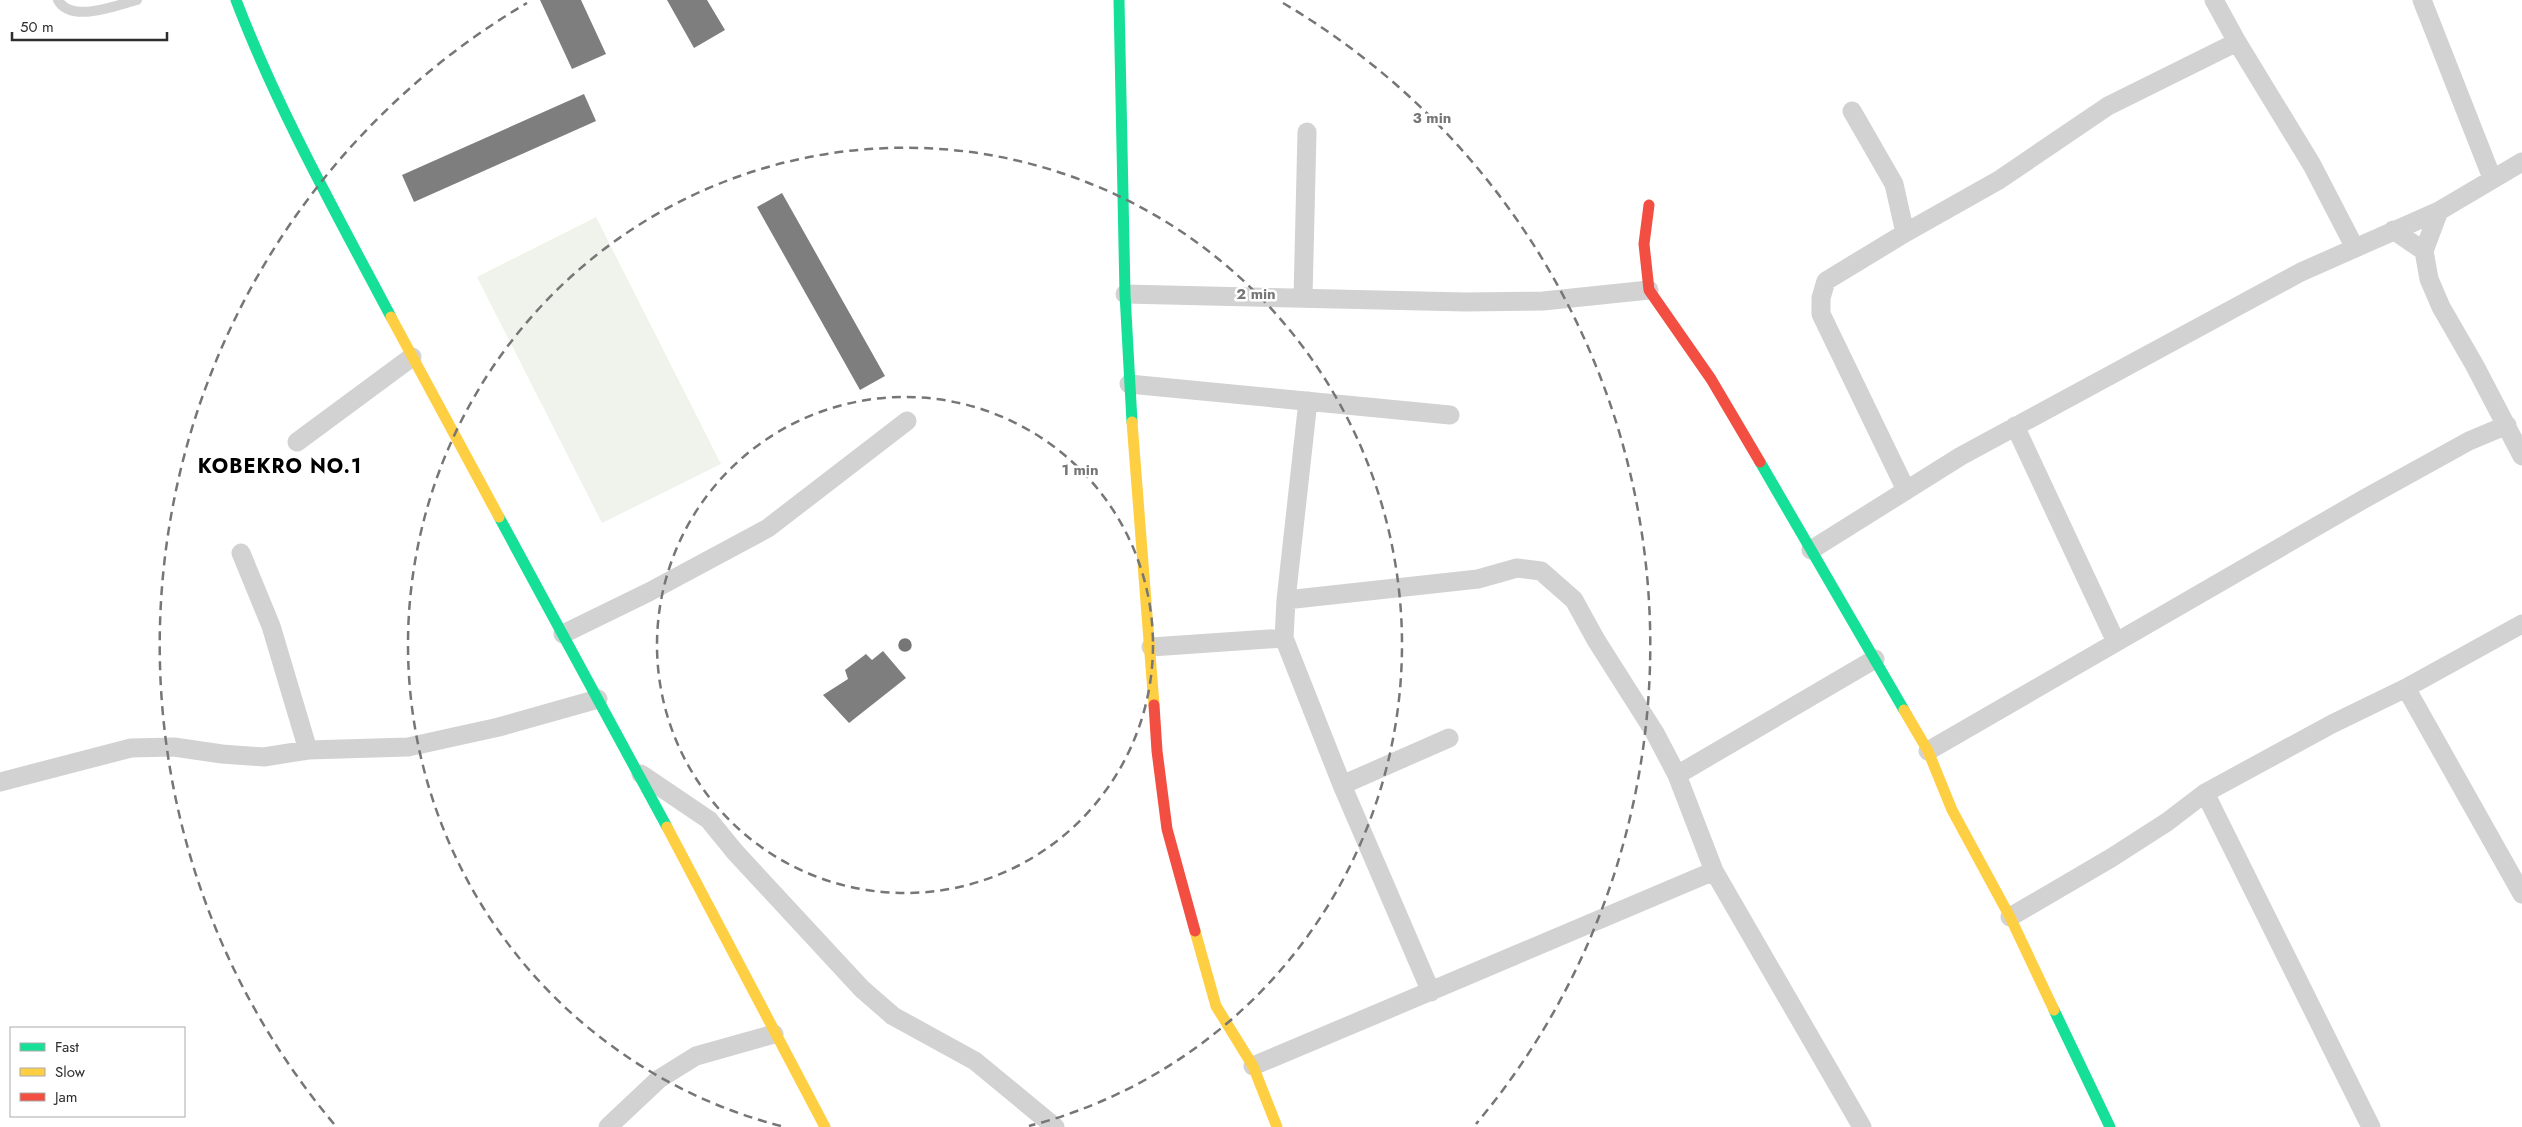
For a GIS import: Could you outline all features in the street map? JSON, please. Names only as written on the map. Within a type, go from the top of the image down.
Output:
[{"type":"street","points":[[236,0],[302,148],[412,357],[638,772],[774,1034],[825,1127]]},
{"type":"street","points":[[1119,0],[1125,294],[1129,384],[1150,647],[1156,751],[1167,829],[1216,1006],[1253,1066],[1277,1127]]},
{"type":"street","points":[[2214,0],[2237,42],[2312,165],[2355,248]]},
{"type":"street","points":[[2422,0],[2492,178]]},
{"type":"street","points":[[1906,490],[1821,314],[1821,298],[1826,281],[1905,233],[1999,180],[2108,106],[2237,42]]},
{"type":"street","points":[[1852,111],[1865,130],[1894,184],[1905,233]]},
{"type":"street","points":[[1303,297],[1308,132]]},
{"type":"street","points":[[1811,550],[1961,456],[2015,426],[2301,272],[2439,211],[2522,162]]},
{"type":"street","points":[[1649,205],[1644,244],[1649,290],[1711,379],[1928,751],[1952,810],[2010,917],[2110,1127]]},
{"type":"street","points":[[2439,211],[2424,251],[2429,279],[2441,307],[2507,425],[2522,456]]},
{"type":"street","points":[[2393,230],[2424,251]]},
{"type":"street","points":[[1125,294],[1466,302],[1543,301],[1649,290]]},
{"type":"street","points":[[298,442],[412,357]]},
{"type":"street","points":[[1129,384],[1450,415]]},
{"type":"street","points":[[1308,401],[1286,600],[1284,638],[1342,785],[1431,992]]},
{"type":"street","points":[[563,634],[649,592],[768,528],[907,421]]},
{"type":"street","points":[[1928,751],[2364,498],[2469,441],[2507,425]]},
{"type":"street","points":[[2015,426],[2116,642]]},
{"type":"street","points":[[241,553],[270,626],[308,750]]},
{"type":"street","points":[[1286,600],[1478,579],[1517,568],[1541,571],[1574,600],[1596,640],[1655,733],[1677,775],[1714,871],[1862,1127]]},
{"type":"street","points":[[2010,917],[2111,858],[2167,822],[2205,793],[2332,724],[2406,688],[2522,624]]},
{"type":"street","points":[[1150,647],[1284,638]]},
{"type":"street","points":[[1677,775],[1875,659]]},
{"type":"street","points":[[2406,688],[2522,894]]},
{"type":"street","points":[[0,782],[131,748],[174,748],[264,757],[308,750],[408,748],[499,727],[598,699]]},
{"type":"street","points":[[1342,785],[1448,738]]},
{"type":"street","points":[[638,772],[709,820],[735,852],[862,989],[893,1016],[975,1061],[1055,1127]]},
{"type":"street","points":[[2205,793],[2371,1127]]},
{"type":"street","points":[[1253,1066],[1431,992],[1525,949],[1714,871]]},
{"type":"street","points":[[608,1127],[659,1079],[696,1056],[774,1034]]},
{"type":"lane","points":[[58,0],[61,5],[77,12],[94,12],[137,0]]},
{"type":"shaded area","points":[[596,217],[721,464],[602,523],[477,277]]},
{"type":"building","points":[[540,0],[581,0],[606,54],[572,69]]},
{"type":"building","points":[[667,0],[707,0],[725,30],[694,48]]},
{"type":"building","points":[[584,94],[596,121],[414,202],[402,175]]},
{"type":"building","points":[[782,193],[885,376],[860,390],[757,207]]},
{"type":"building","points":[[883,651],[906,678],[849,723],[823,695],[848,679],[845,670],[866,654],[872,660]]},
{"type":"traffic: fast","points":[[236,0],[252,41],[289,121],[391,317]]},
{"type":"traffic: fast","points":[[1119,0],[1125,294],[1132,422]]},
{"type":"traffic: fast","points":[[1760,462],[1904,710]]},
{"type":"traffic: fast","points":[[499,517],[667,827]]},
{"type":"traffic: fast","points":[[2054,1010],[2110,1127]]},
{"type":"traffic: slow","points":[[391,317],[499,517]]},
{"type":"traffic: slow","points":[[1132,422],[1154,705]]},
{"type":"traffic: slow","points":[[1904,710],[1928,751],[1952,810],[2010,917],[2054,1010]]},
{"type":"traffic: slow","points":[[667,827],[825,1127]]},
{"type":"traffic: slow","points":[[1195,931],[1216,1006],[1253,1066],[1277,1127]]},
{"type":"traffic: jam","points":[[1649,205],[1644,244],[1649,290],[1711,379],[1760,462]]},
{"type":"traffic: jam","points":[[1154,705],[1157,751],[1167,829],[1195,931]]},
{"type":"district","name":"KOBEKRO NO.1","points":[[280,466]]}]
